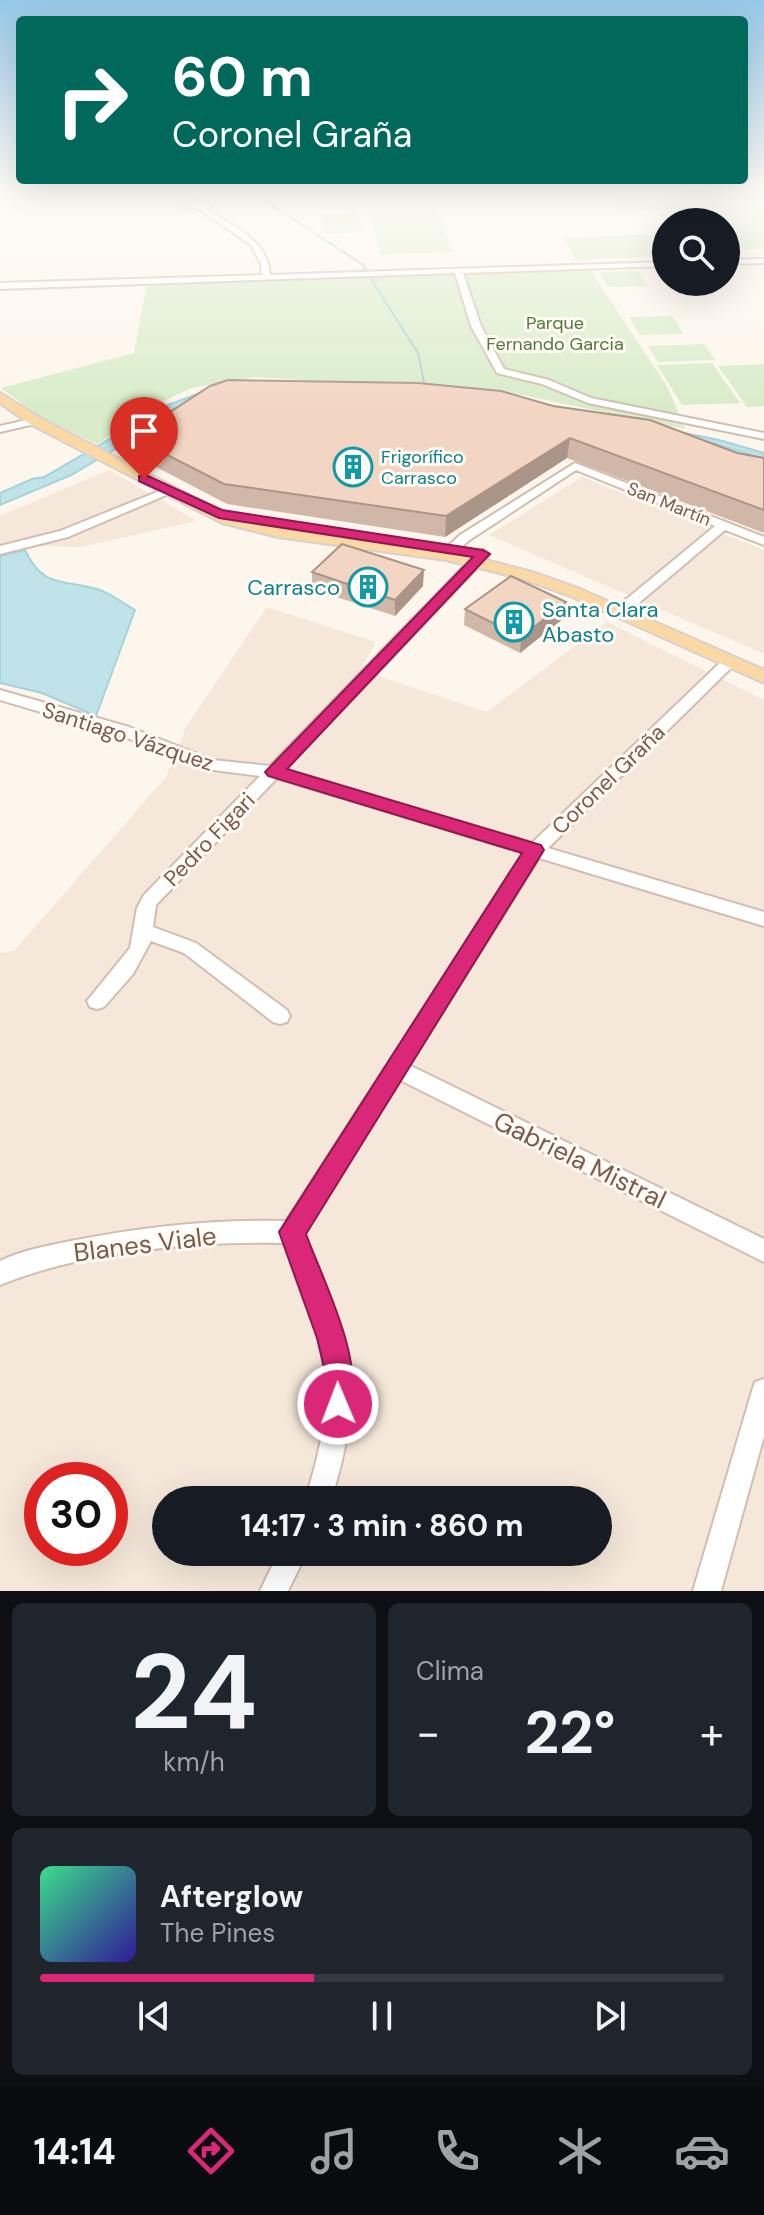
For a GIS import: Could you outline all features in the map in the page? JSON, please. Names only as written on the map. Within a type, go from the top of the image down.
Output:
[{"type":"main road","points":[[0,397],[35,421],[227,520],[278,532],[449,552],[557,577],[628,605],[764,667]]},
{"type":"main road","points":[[480,558],[574,592],[764,677]]},
{"type":"street","points":[[264,262],[266,277]]},
{"type":"street","points":[[0,286],[652,264]]},
{"type":"street","points":[[458,270],[476,326],[500,371],[545,382],[588,400],[764,436]]},
{"type":"street","points":[[0,429],[35,421]]},
{"type":"street","name":"San Martín","points":[[449,552],[575,466],[764,541]]},
{"type":"street","points":[[0,550],[64,534],[167,491]]},
{"type":"street","points":[[628,605],[724,525]]},
{"type":"street","name":"Pedro Figari","points":[[97,1001],[125,973],[144,931],[142,915],[150,900],[480,558]]},
{"type":"street","name":"Coronel Graña","points":[[292,1232],[535,850],[730,661]]},
{"type":"street","name":"Santiago Vázquez","points":[[0,695],[124,731],[211,765],[274,772],[764,919]]},
{"type":"street","points":[[144,931],[190,948],[280,1016]]},
{"type":"street","name":"Gabriela Mistral","points":[[396,1068],[764,1251]]},
{"type":"street","points":[[292,1232],[323,1313],[340,1376],[336,1432],[322,1486]]},
{"type":"street","name":"Blanes Viale","points":[[6,1264],[145,1239],[292,1232]]},
{"type":"street","points":[[707,1591],[764,1391]]},
{"type":"street","points":[[274,1591],[286,1566]]},
{"type":"shaded area","points":[[109,470],[197,521],[81,547],[33,546],[0,554],[0,516]]},
{"type":"shaded area","points":[[582,477],[764,550],[764,654],[489,535]]},
{"type":"shaded area","points":[[267,607],[376,642],[360,670],[487,712],[607,622],[764,700],[764,1591],[0,1591],[0,953],[14,951],[166,777],[186,727]]},
{"type":"green space","name":"Parque Fernando Garcia","points":[[589,268],[668,388],[685,429],[517,394],[254,377],[192,388],[132,415],[114,434],[97,444],[37,415],[1,388],[134,353],[147,283]]},
{"type":"green space","points":[[638,271],[648,286],[608,287],[599,272]]},
{"type":"green space","points":[[672,316],[684,334],[640,335],[629,317]]},
{"type":"green space","points":[[704,344],[715,360],[658,362],[648,346]]},
{"type":"green space","points":[[712,363],[740,403],[682,405],[657,365]]},
{"type":"green space","points":[[764,364],[764,406],[747,407],[718,366]]},
{"type":"water","points":[[205,391],[531,402],[719,440],[764,453],[764,459],[709,442],[141,434],[71,475],[0,505],[0,493],[44,477],[168,405]]},
{"type":"water","points":[[25,550],[46,576],[102,591],[135,610],[96,716],[42,693],[0,683],[0,556]]},
{"type":"building","name":"Frigorífico Carrasco","points":[[228,380],[418,383],[501,391],[553,406],[650,420],[737,453],[764,458],[764,510],[570,438],[446,516],[224,484],[132,437],[210,386]]},
{"type":"building","points":[[342,544],[424,570],[395,600],[312,572]]},
{"type":"building","points":[[511,576],[566,602],[521,637],[465,609]]},
{"type":"waterway","points":[[359,262],[367,272]]},
{"type":"waterway","points":[[369,276],[418,353],[425,387]]},
{"type":"place","name":"Frigorífico Carrasco","points":[[353,467]]},
{"type":"place","name":"Carrasco","points":[[368,587]]},
{"type":"place","name":"Santa Clara Abasto","points":[[514,622]]},
{"type":"route","points":[[144,479],[219,514],[483,554],[274,772],[535,850],[292,1232],[331,1338],[340,1376],[338,1404]]}]
